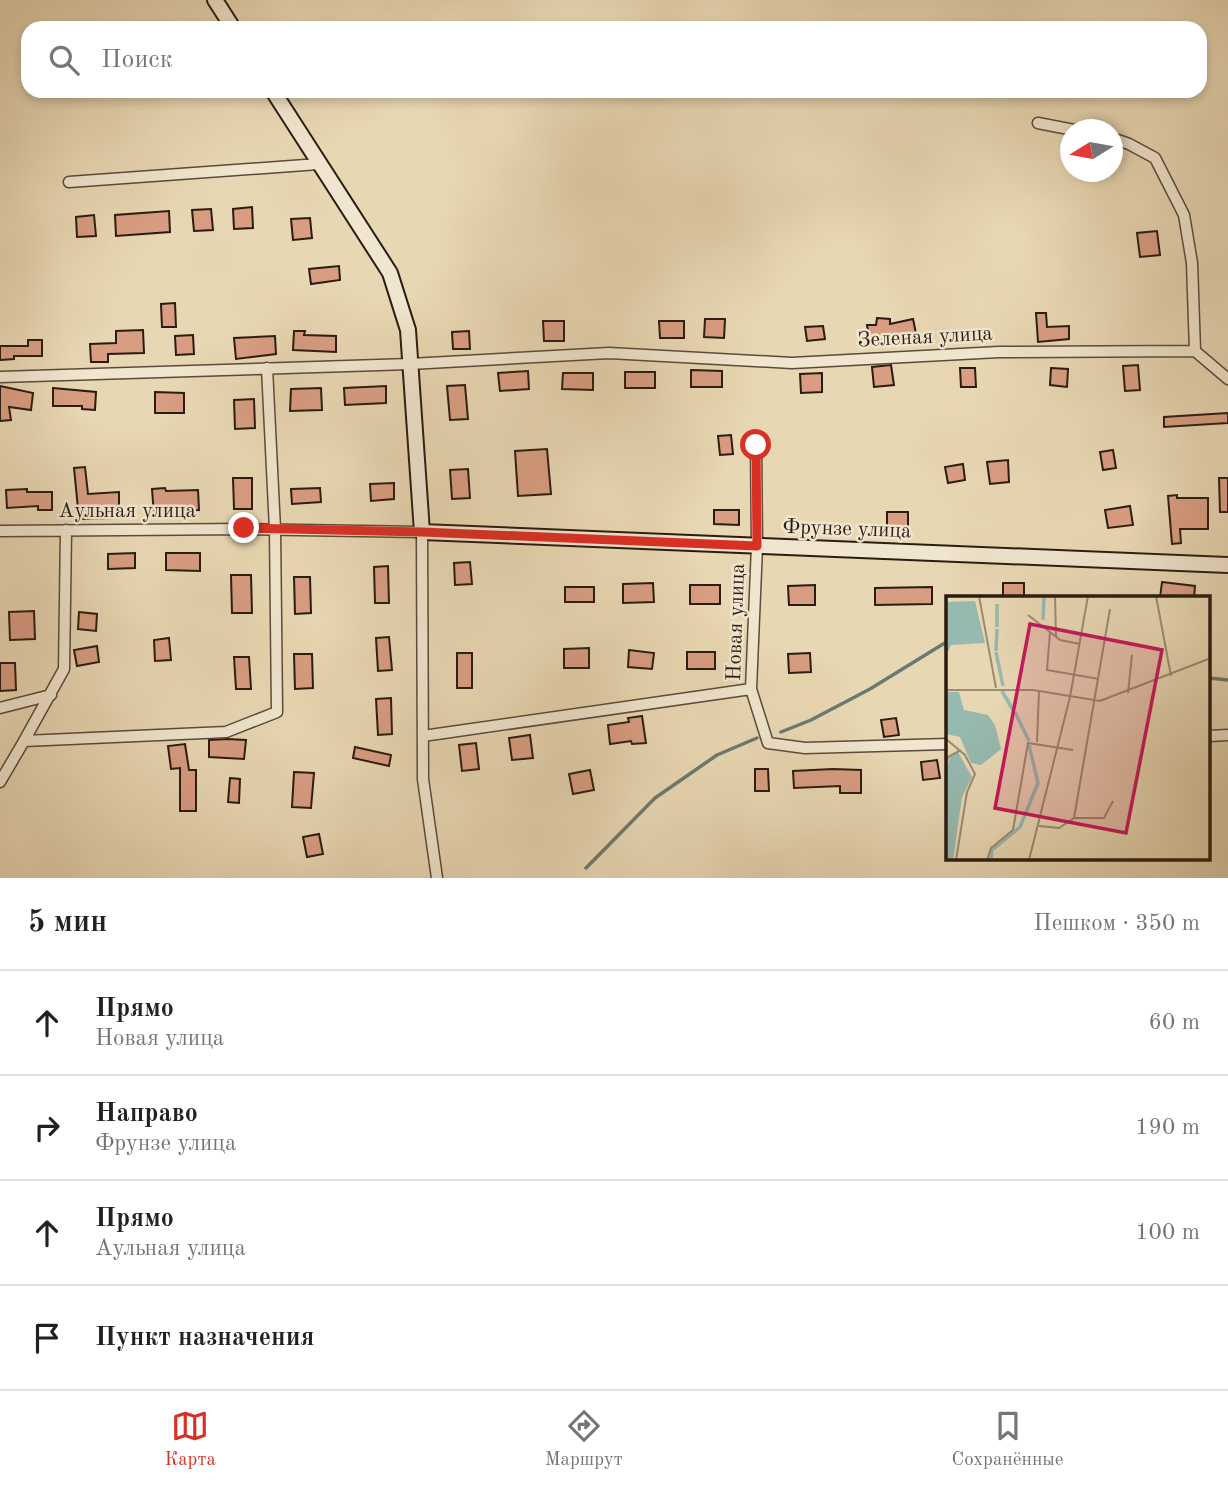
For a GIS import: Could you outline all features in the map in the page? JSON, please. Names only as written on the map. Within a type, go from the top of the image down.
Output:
[{"type":"street","points":[[215,0],[228,21]]},
{"type":"street","points":[[278,98],[390,273],[408,330],[422,532],[423,779],[437,878]]},
{"type":"street","points":[[1038,123],[1060,127]]},
{"type":"street","points":[[1123,142],[1155,158],[1184,215],[1192,263],[1195,351],[1228,379]]},
{"type":"street","points":[[69,182],[320,164]]},
{"type":"street","name":"Зеленая улица","points":[[0,377],[410,364],[609,353],[792,363],[999,352],[1195,351]]},
{"type":"street","points":[[24,741],[226,732],[277,712],[275,529],[267,368]]},
{"type":"street","name":"Новая улица","points":[[756,445],[757,546],[751,689],[768,743],[806,748],[946,744]]},
{"type":"street","name":"Аульная улица","points":[[0,531],[275,529],[422,532]]},
{"type":"street","points":[[0,782],[64,669],[66,530]]},
{"type":"street","name":"Фрунзе улица","points":[[422,532],[1228,565]]},
{"type":"street","points":[[423,736],[751,689]]},
{"type":"street","points":[[0,708],[51,695]]},
{"type":"street","points":[[1210,736],[1228,735]]},
{"type":"building","points":[[252,207],[253,228],[234,229],[233,209]]},
{"type":"building","points":[[211,209],[213,230],[194,231],[192,210]]},
{"type":"building","points":[[169,211],[170,232],[116,236],[115,215]]},
{"type":"building","points":[[94,215],[96,236],[77,237],[76,217]]},
{"type":"building","points":[[310,218],[312,238],[293,240],[291,219]]},
{"type":"building","points":[[1157,231],[1160,255],[1140,257],[1137,233]]},
{"type":"building","points":[[339,266],[340,280],[311,284],[309,269]]},
{"type":"building","points":[[175,303],[176,327],[162,327],[161,304]]},
{"type":"building","points":[[1036,313],[1046,313],[1047,327],[1069,326],[1069,339],[1038,342]]},
{"type":"building","points":[[877,318],[890,319],[890,324],[913,319],[917,338],[903,341],[869,339],[867,325],[876,325]]},
{"type":"building","points":[[705,319],[725,319],[724,338],[704,337]]},
{"type":"building","points":[[543,321],[564,321],[564,341],[544,341]]},
{"type":"building","points":[[659,321],[684,321],[684,338],[660,338]]},
{"type":"building","points":[[823,326],[825,339],[807,341],[805,327]]},
{"type":"building","points":[[143,330],[144,353],[108,354],[108,362],[91,362],[90,344],[116,343],[116,331]]},
{"type":"building","points":[[294,331],[305,331],[304,335],[336,336],[336,352],[293,350]]},
{"type":"building","points":[[469,331],[470,349],[453,349],[452,332]]},
{"type":"building","points":[[193,335],[194,354],[176,355],[175,336]]},
{"type":"building","points":[[275,336],[276,354],[236,359],[234,338]]},
{"type":"building","points":[[28,340],[42,340],[42,356],[14,356],[14,359],[0,360],[0,346],[28,346]]},
{"type":"building","points":[[891,365],[894,385],[874,387],[872,367]]},
{"type":"building","points":[[1138,365],[1140,390],[1125,391],[1123,366]]},
{"type":"building","points":[[960,368],[975,368],[976,387],[961,387]]},
{"type":"building","points":[[1051,368],[1068,369],[1067,387],[1050,385]]},
{"type":"building","points":[[691,370],[722,371],[722,387],[691,387]]},
{"type":"building","points":[[528,371],[529,389],[500,391],[498,373]]},
{"type":"building","points":[[625,372],[655,372],[655,388],[625,388]]},
{"type":"building","points":[[563,373],[593,373],[593,390],[562,389]]},
{"type":"building","points":[[822,373],[822,392],[801,393],[800,374]]},
{"type":"building","points":[[465,385],[468,419],[450,420],[447,386]]},
{"type":"building","points":[[0,386],[33,393],[31,410],[9,407],[11,420],[0,421]]},
{"type":"building","points":[[386,386],[386,403],[345,405],[344,388]]},
{"type":"building","points":[[53,388],[96,392],[95,410],[82,409],[82,406],[53,406]]},
{"type":"building","points":[[321,388],[322,410],[290,411],[291,389]]},
{"type":"building","points":[[155,392],[184,393],[184,413],[155,413]]},
{"type":"building","points":[[254,399],[255,428],[235,429],[234,400]]},
{"type":"building","points":[[1228,413],[1228,423],[1164,427],[1164,417]]},
{"type":"building","points":[[731,435],[733,454],[720,455],[718,436]]},
{"type":"building","points":[[547,449],[551,494],[518,496],[515,451]]},
{"type":"building","points":[[1113,450],[1116,468],[1103,470],[1100,452]]},
{"type":"building","points":[[1008,460],[1009,482],[990,484],[987,462]]},
{"type":"building","points":[[963,464],[965,480],[948,483],[945,467]]},
{"type":"building","points":[[85,467],[88,494],[119,492],[119,518],[79,519],[74,468]]},
{"type":"building","points":[[468,469],[470,498],[452,499],[450,470]]},
{"type":"building","points":[[233,478],[252,478],[252,509],[234,509]]},
{"type":"building","points":[[1219,478],[1228,478],[1228,512],[1220,512]]},
{"type":"building","points":[[394,483],[394,499],[371,501],[370,484]]},
{"type":"building","points":[[165,488],[166,491],[198,490],[199,510],[167,511],[167,515],[154,515],[152,489]]},
{"type":"building","points":[[320,488],[321,502],[292,504],[291,489]]},
{"type":"building","points":[[27,489],[27,492],[52,492],[52,510],[38,510],[38,506],[7,508],[6,490]]},
{"type":"building","points":[[1177,495],[1177,498],[1208,498],[1208,529],[1180,529],[1181,543],[1172,544],[1168,496]]},
{"type":"building","points":[[1130,506],[1133,525],[1108,528],[1105,510]]},
{"type":"building","points":[[714,510],[739,510],[739,525],[714,524]]},
{"type":"building","points":[[887,512],[908,512],[908,531],[887,530]]},
{"type":"building","points":[[135,553],[135,568],[108,569],[108,554]]},
{"type":"building","points":[[166,553],[200,553],[200,571],[166,570]]},
{"type":"building","points":[[470,562],[472,584],[455,585],[454,563]]},
{"type":"building","points":[[388,566],[389,603],[375,603],[374,567]]},
{"type":"building","points":[[231,575],[251,575],[252,613],[232,613]]},
{"type":"building","points":[[294,577],[310,577],[311,613],[295,614]]},
{"type":"building","points":[[1162,582],[1195,586],[1194,596],[1160,596]]},
{"type":"building","points":[[653,583],[654,602],[623,603],[623,584]]},
{"type":"building","points":[[1003,583],[1024,583],[1024,596],[1003,596]]},
{"type":"building","points":[[690,585],[720,585],[720,604],[690,604]]},
{"type":"building","points":[[815,585],[815,605],[789,605],[788,586]]},
{"type":"building","points":[[565,587],[594,587],[594,602],[565,602]]},
{"type":"building","points":[[932,587],[932,604],[875,605],[875,588]]},
{"type":"building","points":[[34,611],[35,639],[10,640],[9,612]]},
{"type":"building","points":[[79,612],[97,614],[96,631],[78,629]]},
{"type":"building","points":[[389,637],[392,670],[378,671],[376,638]]},
{"type":"building","points":[[169,638],[171,660],[155,661],[154,640]]},
{"type":"building","points":[[97,646],[99,662],[77,666],[74,650]]},
{"type":"building","points":[[589,648],[589,668],[564,668],[564,649]]},
{"type":"building","points":[[629,650],[654,653],[652,669],[628,667]]},
{"type":"building","points":[[687,652],[715,652],[715,669],[687,669]]},
{"type":"building","points":[[457,653],[472,653],[472,688],[457,688]]},
{"type":"building","points":[[810,653],[811,672],[789,673],[788,654]]},
{"type":"building","points":[[294,654],[312,654],[313,688],[295,689]]},
{"type":"building","points":[[234,657],[249,657],[251,689],[236,689]]},
{"type":"building","points":[[0,663],[15,663],[16,690],[0,691]]},
{"type":"building","points":[[391,698],[392,734],[378,735],[376,699]]},
{"type":"building","points":[[642,716],[646,743],[632,744],[631,741],[610,744],[608,725],[629,722],[628,718]]},
{"type":"building","points":[[896,718],[899,735],[884,737],[881,720]]},
{"type":"building","points":[[530,735],[533,758],[512,760],[509,738]]},
{"type":"building","points":[[209,740],[246,740],[244,759],[209,757]]},
{"type":"building","points":[[476,743],[479,769],[462,771],[459,745]]},
{"type":"building","points":[[185,744],[189,770],[196,770],[196,811],[180,811],[180,768],[171,769],[168,746]]},
{"type":"building","points":[[355,747],[391,755],[389,766],[353,758]]},
{"type":"building","points":[[937,760],[940,778],[923,780],[921,762]]},
{"type":"building","points":[[755,769],[768,769],[769,791],[755,791]]},
{"type":"building","points":[[590,770],[594,790],[573,794],[569,774]]},
{"type":"building","points":[[861,770],[861,793],[840,793],[840,786],[794,788],[793,771]]},
{"type":"building","points":[[294,772],[314,773],[311,808],[292,807]]},
{"type":"building","points":[[230,778],[240,779],[239,803],[228,802]]},
{"type":"building","points":[[319,834],[323,854],[307,857],[303,837]]},
{"type":"waterway","points":[[781,732],[811,720],[870,689],[946,642]]},
{"type":"waterway","points":[[1210,678],[1228,680]]},
{"type":"waterway","points":[[586,868],[655,798],[717,755],[757,738]]},
{"type":"route","points":[[244,528],[422,532],[757,546],[756,445]]}]
